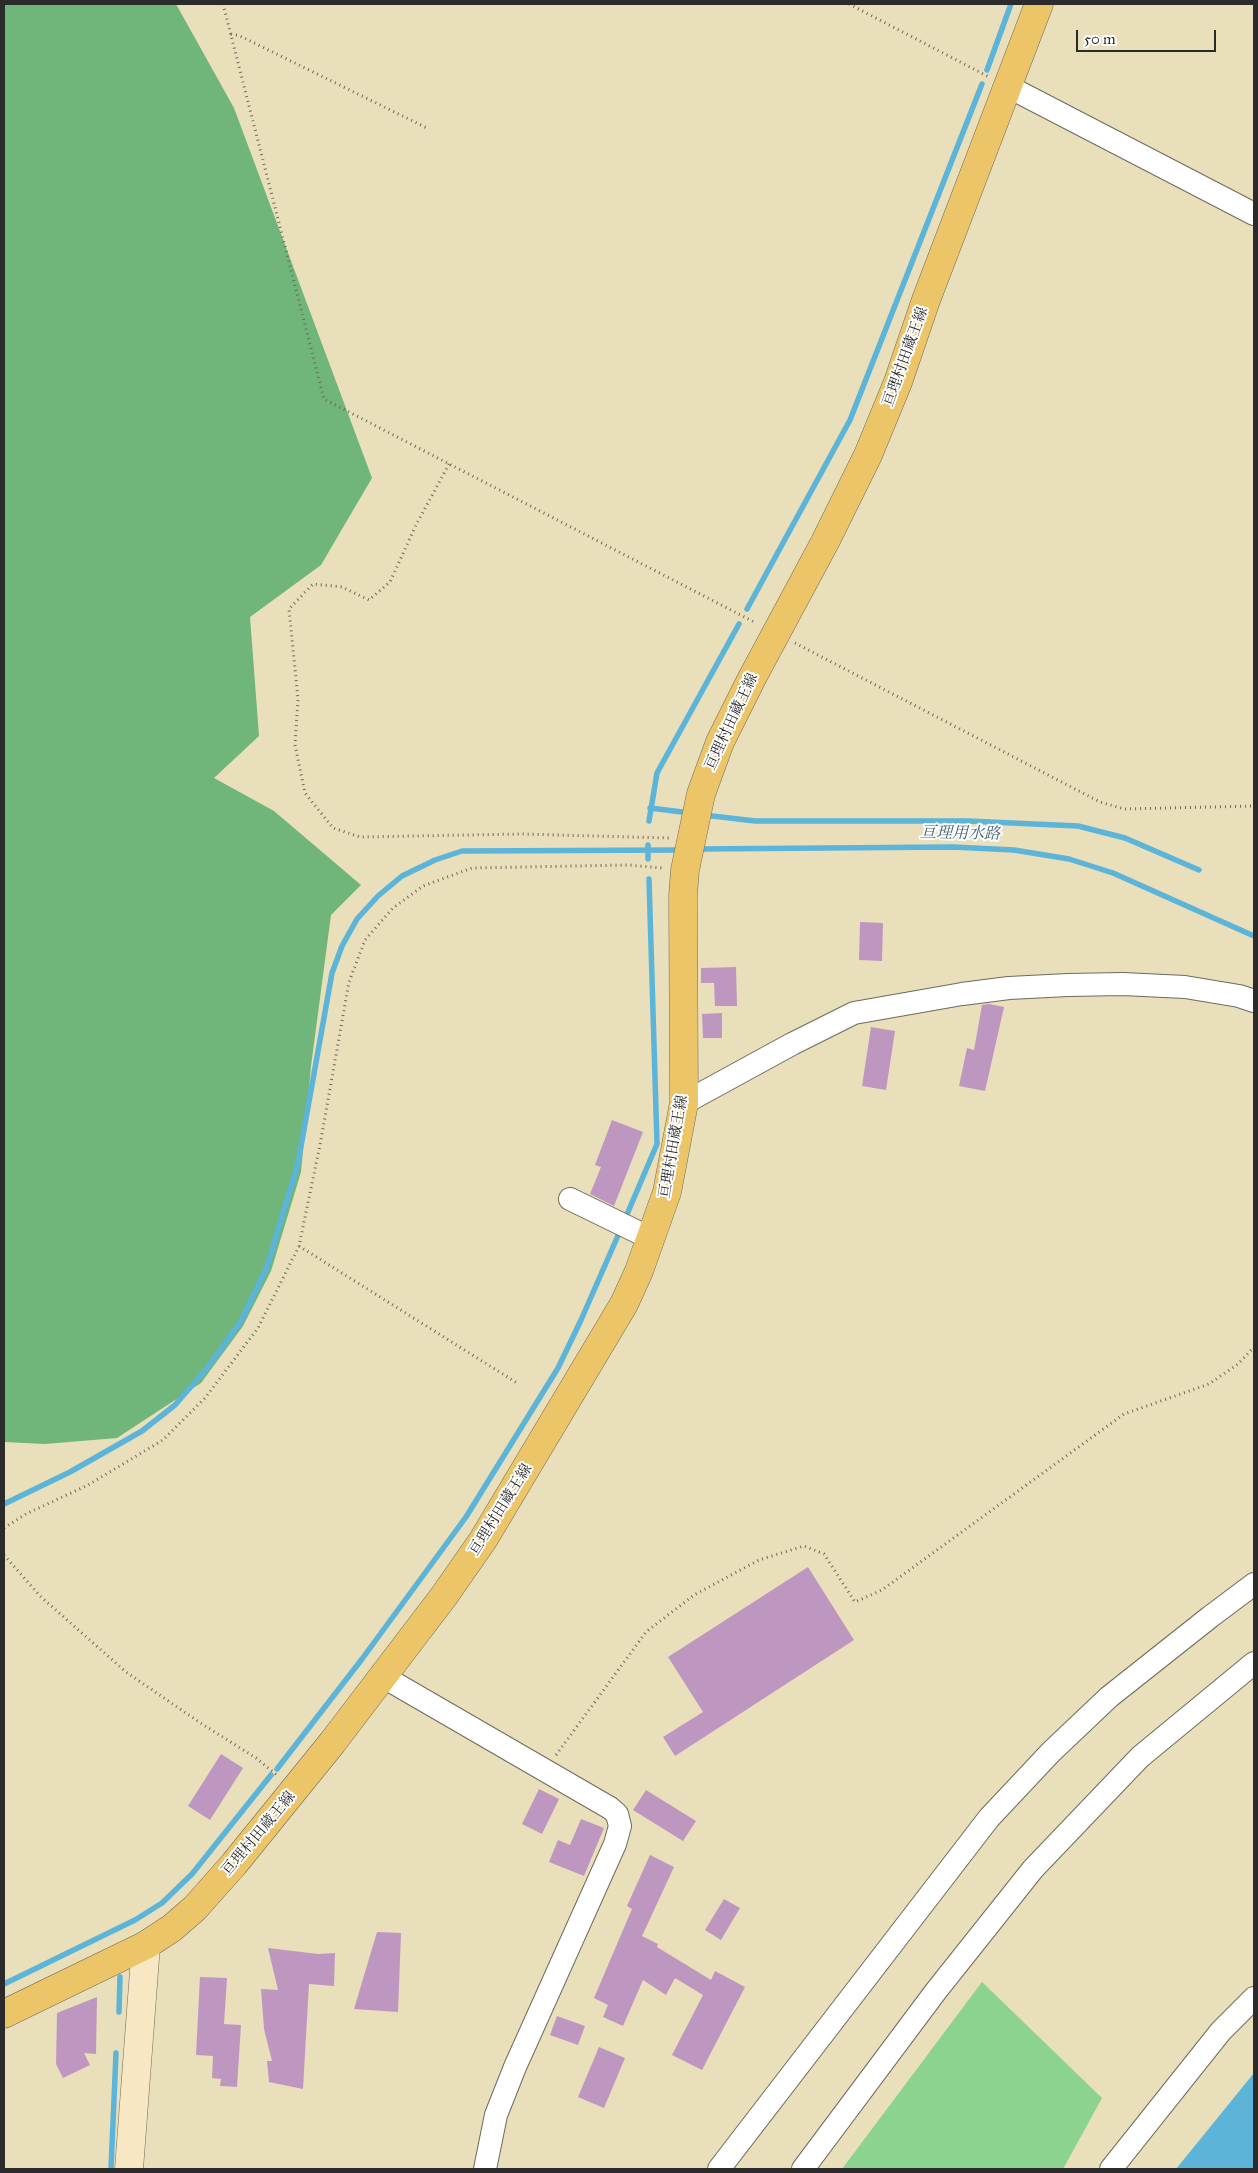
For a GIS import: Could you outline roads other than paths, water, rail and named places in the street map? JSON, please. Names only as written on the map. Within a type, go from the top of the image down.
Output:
[{"type":"main road","name":"亘理村田蔵王線","points":[[4,2014],[146,1945],[172,1928],[195,1908],[295,1790],[484,1540],[624,1304],[652,1239],[667,1192],[684,1103],[683,904],[685,870],[701,794],[720,742],[825,542],[868,454],[898,382],[926,300],[1039,4]]},
{"type":"street","points":[[1007,86],[1254,214]]},
{"type":"street","points":[[684,1103],[792,1044],[854,1013],[962,994],[1009,988],[1068,985],[1123,984],[1185,987],[1239,996],[1254,1001]]},
{"type":"street","points":[[570,1199],[652,1239]]},
{"type":"street","points":[[719,2169],[989,1818],[1051,1752],[1109,1698],[1210,1616],[1254,1584]]},
{"type":"street","points":[[803,2169],[936,1990],[1033,1869],[1140,1757],[1254,1663]]},
{"type":"street","points":[[382,1676],[617,1814],[620,1826],[616,1844],[514,2067],[496,2115],[485,2169]]},
{"type":"street","points":[[129,2169],[146,1945]]},
{"type":"street","points":[[1111,2169],[1221,2031],[1254,1998]]},
{"type":"water","points":[[1254,2073],[1254,2169],[1176,2169]]},
{"type":"waterway","points":[[987,70],[1011,4]]},
{"type":"waterway","points":[[747,609],[850,420],[982,84]]},
{"type":"waterway","points":[[649,821],[657,773],[739,624]]},
{"type":"waterway","points":[[650,808],[690,813]]},
{"type":"waterway","points":[[704,815],[755,821],[968,821],[1078,826],[1125,838],[1199,870]]},
{"type":"waterway","name":"亘理用水路","points":[[648,845],[648,859]]},
{"type":"waterway","name":"亘理用水路","points":[[698,849],[953,847],[1014,850],[1069,859],[1113,873],[1254,936]]},
{"type":"waterway","points":[[4,1504],[70,1472],[142,1431],[175,1405],[208,1367],[241,1321],[267,1267],[298,1163],[332,973],[342,946],[357,919],[378,896],[402,876],[435,860],[462,851],[681,850]]},
{"type":"waterway","points":[[625,1219],[657,1144],[649,879]]},
{"type":"waterway","points":[[277,1769],[362,1659],[466,1517],[558,1368],[620,1231]]},
{"type":"waterway","points":[[4,1984],[135,1920],[162,1903],[192,1874],[271,1775]]},
{"type":"waterway","points":[[119,2012],[120,1977]]},
{"type":"waterway","points":[[111,2169],[116,2053]]}]
